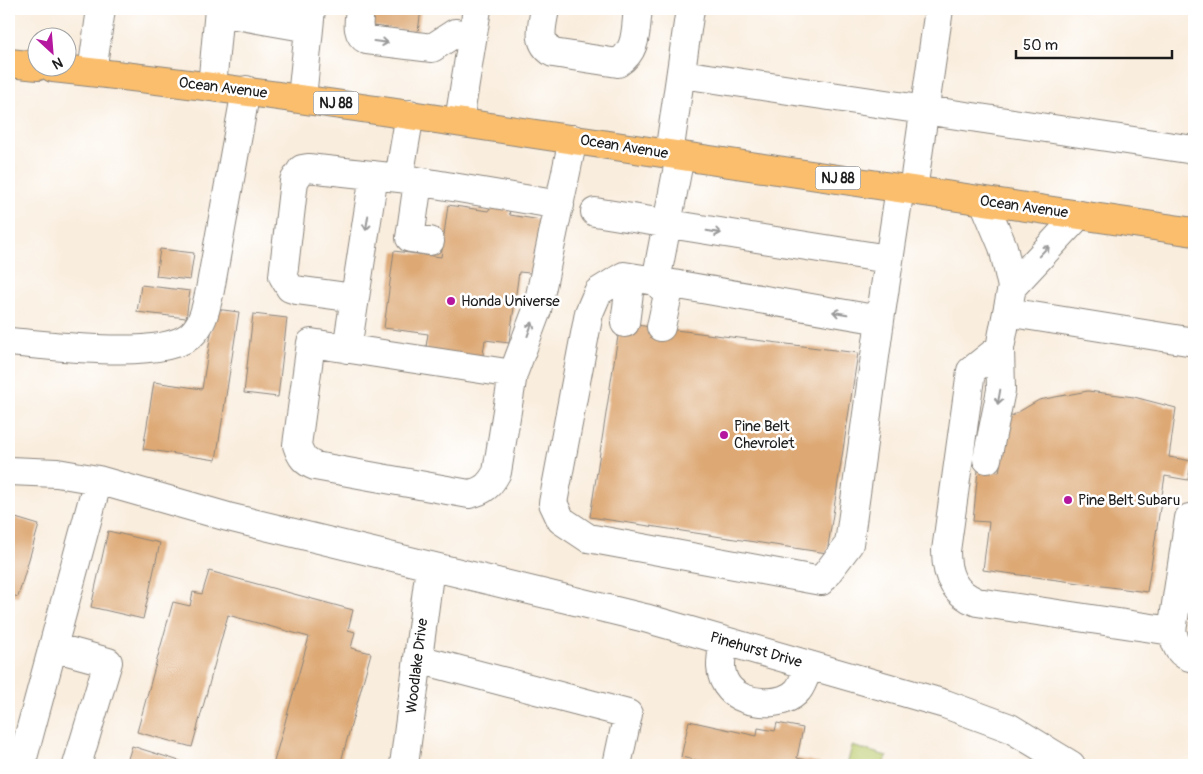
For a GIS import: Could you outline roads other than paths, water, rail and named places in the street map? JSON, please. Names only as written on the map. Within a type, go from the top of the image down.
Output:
[{"type":"main road","points":[[9,63],[28,65]]},
{"type":"main road","name":"Ocean Avenue","points":[[78,71],[302,98],[984,202],[1194,232]]},
{"type":"street","points":[[92,72],[101,9]]},
{"type":"street","points":[[360,9],[359,30],[367,40],[432,48],[455,33],[472,35]]},
{"type":"street","points":[[459,121],[477,9]]},
{"type":"street","points":[[545,9],[540,39],[545,48],[553,53],[618,63],[632,49],[638,9]]},
{"type":"street","points":[[649,280],[668,294],[643,325],[649,280],[666,225],[690,9]]},
{"type":"street","points":[[880,320],[624,276],[598,292],[589,313],[553,503],[562,520],[588,538],[821,582],[849,544],[880,320],[888,259],[907,189],[925,109],[939,9]]},
{"type":"street","points":[[212,87],[219,11],[310,18],[302,98]]},
{"type":"street","points":[[682,74],[1194,150]]},
{"type":"street","points":[[9,342],[141,350],[173,345],[190,335],[203,320],[210,290],[246,90]]},
{"type":"street","points":[[347,348],[355,298],[397,179],[410,114]]},
{"type":"street","points":[[512,374],[311,343],[297,445],[306,462],[315,466],[469,494],[480,492],[491,484],[497,472],[512,374],[537,310],[573,140]]},
{"type":"street","points":[[355,298],[296,290],[285,282],[283,276],[285,250],[294,181],[302,169],[308,168],[397,179],[560,205]]},
{"type":"street","points":[[397,179],[410,238],[430,241]]},
{"type":"street","points":[[984,202],[1003,247],[1009,300],[1000,348],[1001,390],[987,460]]},
{"type":"street","points":[[595,212],[666,225],[888,259]]},
{"type":"street","points":[[1009,300],[1079,215]]},
{"type":"street","points":[[1009,300],[1194,342]]},
{"type":"street","points":[[1000,348],[971,371],[946,551],[948,574],[954,585],[960,592],[976,602],[1172,631]]},
{"type":"street","name":"Pinehurst Drive","points":[[9,472],[58,473],[98,480],[228,517],[645,618],[944,704],[1010,728],[1071,765]]},
{"type":"street","points":[[21,765],[98,480]]},
{"type":"street","points":[[1194,519],[1189,518],[1172,631],[1177,649],[1184,655],[1194,658]]},
{"type":"street","name":"Woodlake Drive","points":[[404,765],[430,567]]},
{"type":"street","points":[[724,641],[720,664],[724,678],[730,689],[741,697],[765,703],[783,700],[798,691],[810,665]]},
{"type":"street","points":[[53,647],[108,662],[77,765]]},
{"type":"street","points":[[418,659],[628,714],[617,765]]},
{"type":"place","name":"Honda Universe","points":[[451,301]]},
{"type":"place","name":"Pine Belt Chevrolet","points":[[724,435]]},
{"type":"place","name":"Pine Belt Subaru","points":[[1068,500]]}]
